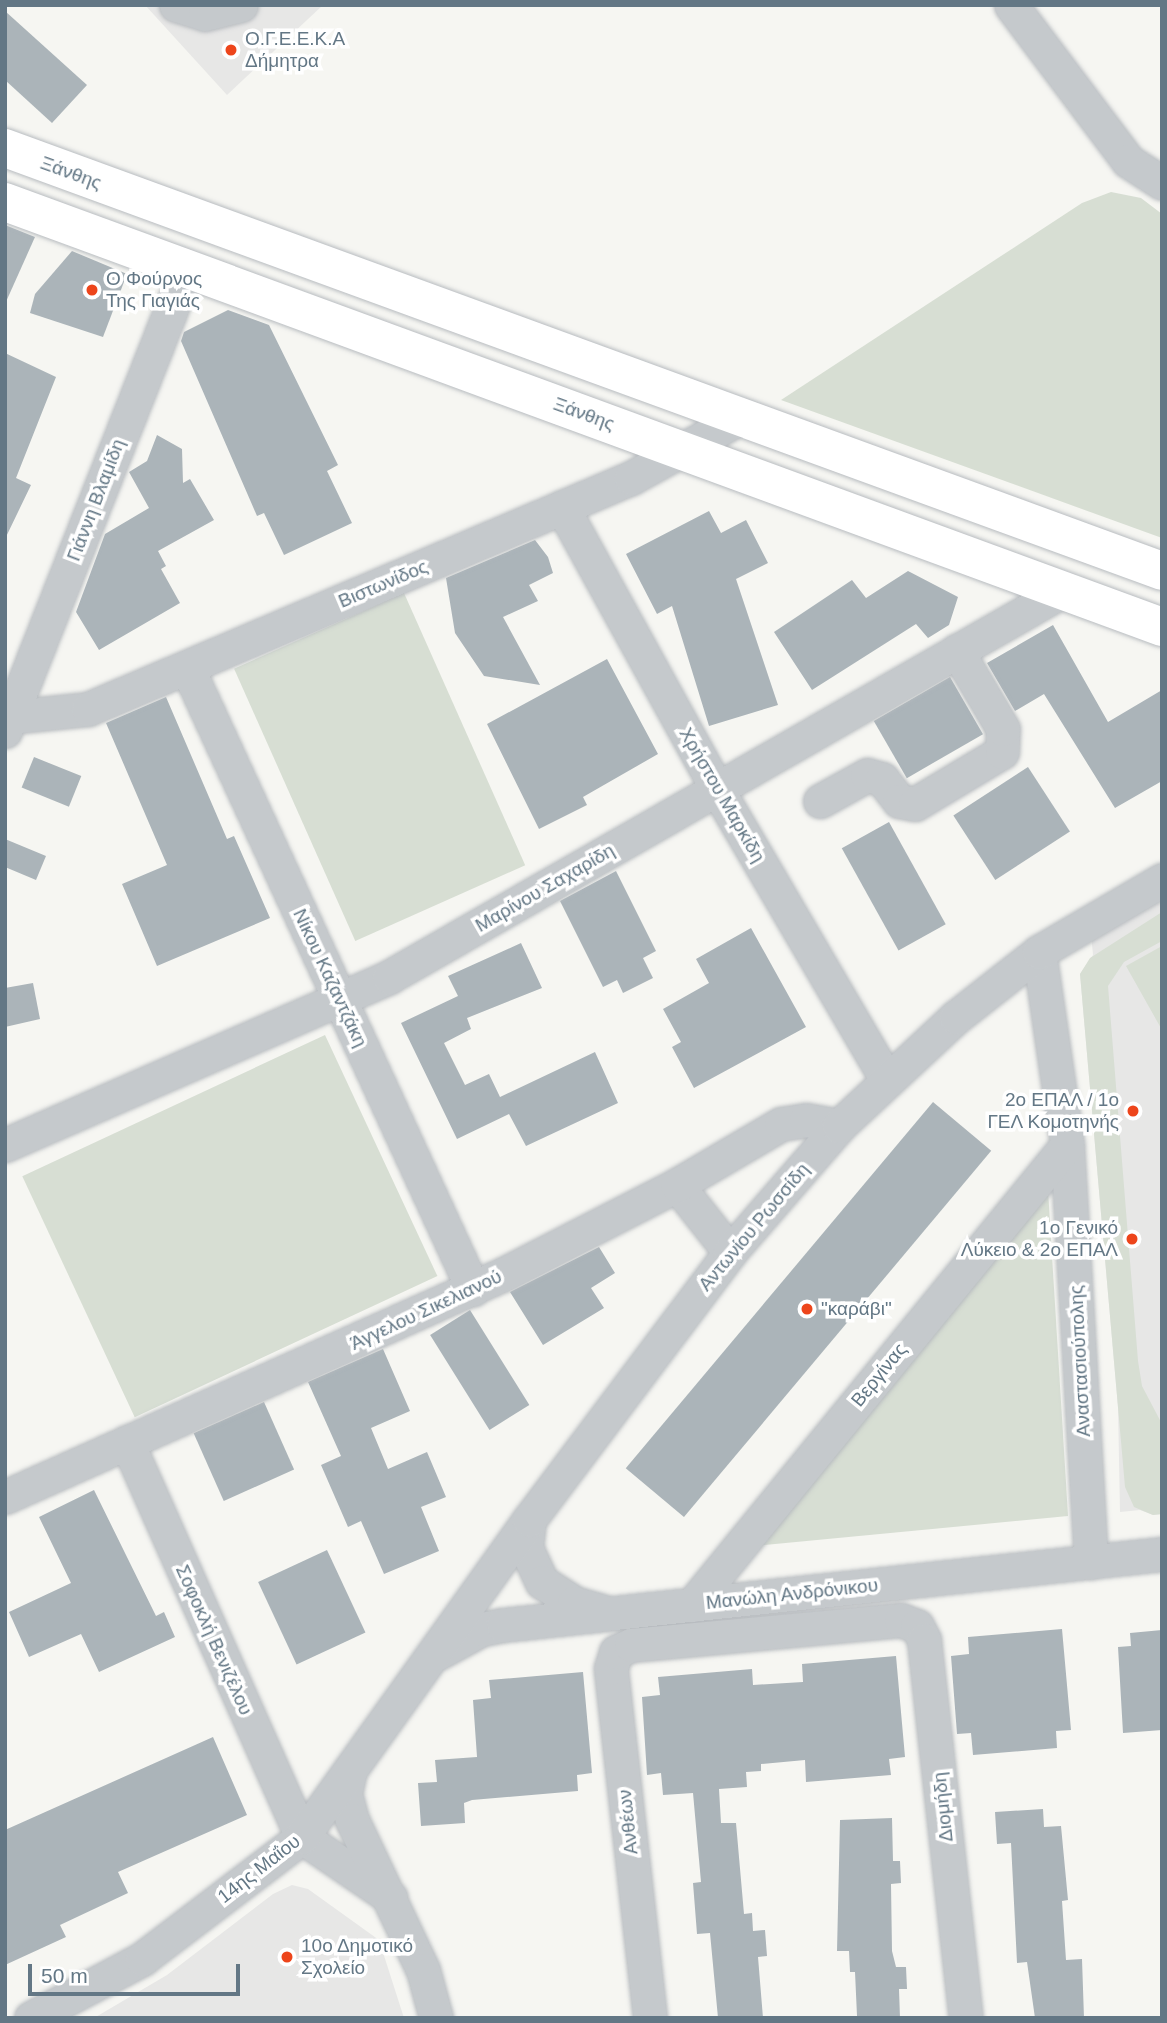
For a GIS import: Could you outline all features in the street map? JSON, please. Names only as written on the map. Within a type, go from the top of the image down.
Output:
[{"type":"main road","name":"Ξάνθης","points":[[5,148],[743,416],[1162,572]]},
{"type":"main road","name":"Ξάνθης","points":[[5,202],[1162,627]]},
{"type":"street","points":[[176,5],[205,14],[241,5]]},
{"type":"street","points":[[1011,5],[1128,161],[1162,183]]},
{"type":"street","name":"Γιάννη Βλαμίδη","points":[[8,724],[187,268]]},
{"type":"street","name":"Βιστωνίδος","points":[[8,724],[76,713],[187,667],[562,507],[685,451],[743,416]]},
{"type":"street","name":"Χρήστου Μαρκίδη","points":[[562,507],[717,789],[887,1080]]},
{"type":"street","name":"Μαρίνου Σαχαρίδη","points":[[5,1145],[389,977],[1064,590]]},
{"type":"street","points":[[820,801],[867,775],[882,779],[899,801],[915,804],[1002,752],[1003,729],[957,651]]},
{"type":"street","name":"Νίκου Καζαντζάκη","points":[[187,667],[473,1289]]},
{"type":"street","name":"Αντωνίου Ρωσσίδη","points":[[430,1658],[529,1520],[730,1252],[839,1126],[887,1080],[1039,952],[1162,880]]},
{"type":"street","name":"Αναστασιούπολης","points":[[1039,952],[1067,1145],[1091,1562]]},
{"type":"street","name":"Άγγελου Σικελιανού","points":[[5,1497],[473,1289],[677,1185],[781,1124],[806,1120],[839,1126]]},
{"type":"street","name":"Βεργίνας","points":[[692,1605],[1067,1145]]},
{"type":"street","points":[[677,1185],[730,1252]]},
{"type":"street","name":"Σοφοκλή Βενιζέλου","points":[[127,1442],[302,1837]]},
{"type":"street","points":[[529,1520],[526,1548],[542,1582],[574,1603],[611,1613]]},
{"type":"street","name":"Μανώλη Ανδρόνικου","points":[[430,1658],[482,1629],[1162,1554]]},
{"type":"street","points":[[773,1596],[777,1631]]},
{"type":"street","name":"Διομήδη","points":[[777,1631],[891,1621],[917,1626],[924,1640],[966,2018]]},
{"type":"street","name":"Ανθέων","points":[[650,2018],[611,1668],[622,1647],[777,1631]]},
{"type":"street","name":"14ης Μαΐου","points":[[31,2018],[142,1959],[302,1837],[430,1658]]},
{"type":"street","points":[[350,1770],[345,1794],[349,1813],[423,1970],[436,2018]]},
{"type":"street","points":[[302,1837],[390,1898]]},
{"type":"shaded area","name":"Ο.Γ.Ε.Ε.Κ.Α Δήμητρα","points":[[145,5],[323,5],[227,95]]},
{"type":"shaded area","points":[[1111,192],[1141,198],[1162,214],[1162,538],[781,400],[1082,203]]},
{"type":"shaded area","points":[[404,593],[525,865],[355,941],[234,669]]},
{"type":"shaded area","name":"2ο ΕΠΑΛ / 1ο ΓΕΛ Κομοτηνής","points":[[1162,894],[1162,1514],[1153,1515],[1140,1510],[1120,1512],[1118,1407],[1080,974],[1093,955],[1091,933]]},
{"type":"shaded area","points":[[1162,912],[1162,941],[1124,962],[1108,986],[1138,1361],[1142,1386],[1162,1424],[1162,1514],[1153,1515],[1134,1507],[1125,1487],[1080,974],[1090,958]]},
{"type":"shaded area","points":[[1162,946],[1162,1030],[1126,966]]},
{"type":"shaded area","points":[[325,1035],[437,1276],[135,1417],[22,1176]]},
{"type":"shaded area","points":[[1048,1190],[1068,1516],[745,1547]]},
{"type":"shaded area","name":"10ο Δημοτικό Σχολείο","points":[[292,1885],[308,1889],[379,1940],[404,2018],[94,2018],[167,1975],[273,1894]]},
{"type":"building","points":[[5,11],[87,85],[52,123],[5,80]]},
{"type":"building","points":[[5,225],[35,237],[5,304]]},
{"type":"building","points":[[72,251],[127,274],[103,337],[30,313],[35,294]]},
{"type":"building","points":[[228,310],[269,325],[338,465],[327,471],[352,523],[284,555],[264,513],[257,516],[181,341],[184,332]]},
{"type":"building","points":[[5,353],[56,377],[16,478],[31,485],[5,539]]},
{"type":"building","points":[[157,435],[182,449],[183,483],[190,479],[214,520],[158,551],[166,566],[161,569],[180,603],[99,650],[76,612],[105,534],[149,508],[129,472],[147,461]]},
{"type":"building","points":[[709,511],[721,533],[746,520],[768,563],[736,579],[778,705],[709,726],[672,606],[657,614],[626,554]]},
{"type":"building","points":[[535,540],[548,557],[553,573],[529,585],[538,601],[503,617],[540,685],[484,676],[455,633],[446,578]]},
{"type":"building","points":[[908,571],[958,597],[949,625],[928,638],[916,624],[812,690],[774,632],[852,580],[866,598]]},
{"type":"building","points":[[1053,625],[1108,722],[1162,690],[1162,781],[1115,808],[1044,694],[1015,711],[987,663]]},
{"type":"building","points":[[607,659],[658,754],[583,797],[587,805],[539,829],[487,724]]},
{"type":"building","points":[[950,677],[983,734],[907,778],[874,721]]},
{"type":"building","points":[[166,697],[227,839],[234,836],[270,918],[157,966],[122,884],[167,865],[106,723]]},
{"type":"building","points":[[34,757],[81,776],[69,807],[22,788]]},
{"type":"building","points":[[1028,767],[1070,832],[995,880],[953,815]]},
{"type":"building","points":[[889,822],[946,924],[898,951],[842,848]]},
{"type":"building","points":[[5,839],[46,856],[36,880],[5,867]]},
{"type":"building","points":[[616,871],[656,951],[643,958],[653,978],[623,993],[617,980],[603,987],[560,901]]},
{"type":"building","points":[[751,928],[806,1027],[694,1088],[672,1047],[681,1042],[663,1009],[709,983],[696,959]]},
{"type":"building","points":[[521,943],[542,988],[467,1018],[471,1029],[444,1043],[465,1085],[489,1074],[500,1097],[595,1052],[618,1103],[526,1146],[509,1114],[457,1139],[401,1023],[458,996],[448,976]]},
{"type":"building","points":[[33,983],[40,1019],[5,1027],[5,988]]},
{"type":"building","name":"\"καράβι\"","points":[[933,1102],[991,1151],[684,1517],[626,1468]]},
{"type":"building","points":[[599,1247],[615,1273],[591,1288],[604,1308],[543,1345],[510,1292]]},
{"type":"building","points":[[470,1310],[529,1405],[489,1430],[430,1335]]},
{"type":"building","points":[[383,1349],[410,1411],[371,1428],[388,1469],[427,1452],[446,1497],[421,1507],[439,1551],[384,1574],[361,1521],[348,1527],[321,1465],[341,1456],[308,1382]]},
{"type":"building","points":[[264,1402],[294,1470],[224,1501],[194,1433]]},
{"type":"building","points":[[94,1490],[156,1616],[164,1612],[175,1637],[99,1672],[81,1634],[29,1657],[9,1612],[71,1583],[39,1517]]},
{"type":"building","points":[[327,1550],[365,1632],[297,1665],[258,1582]]},
{"type":"building","points":[[1062,1629],[1071,1730],[1056,1731],[1057,1748],[973,1755],[971,1733],[957,1734],[951,1656],[969,1654],[968,1637]]},
{"type":"building","points":[[1162,1630],[1162,1730],[1123,1733],[1118,1647],[1131,1646],[1130,1633]]},
{"type":"building","points":[[896,1656],[905,1757],[889,1759],[891,1775],[806,1782],[805,1760],[761,1764],[761,1771],[746,1772],[747,1787],[719,1789],[721,1823],[736,1823],[744,1914],[752,1913],[753,1931],[765,1930],[767,1956],[758,1957],[763,2018],[718,2018],[710,1933],[697,1934],[693,1883],[701,1882],[693,1793],[663,1795],[661,1773],[647,1775],[642,1697],[660,1695],[658,1677],[752,1669],[753,1685],[803,1682],[802,1664]]},
{"type":"building","points":[[583,1672],[592,1773],[577,1775],[578,1791],[472,1800],[464,1803],[465,1823],[421,1826],[418,1783],[437,1782],[435,1760],[477,1757],[473,1700],[491,1698],[489,1680]]},
{"type":"building","points":[[213,1737],[247,1815],[118,1872],[128,1893],[60,1925],[66,1937],[5,1965],[5,1830]]},
{"type":"building","points":[[1043,1809],[1044,1827],[1061,1826],[1068,1900],[1062,1901],[1066,1960],[1082,1959],[1084,2018],[1035,2018],[1027,1962],[1017,1963],[1011,1843],[997,1844],[995,1812]]},
{"type":"building","points":[[892,1818],[893,1861],[900,1861],[901,1883],[891,1884],[892,1951],[896,1967],[906,1967],[907,1989],[899,1989],[900,2018],[863,2018],[857,2016],[855,1972],[850,1972],[849,1951],[837,1951],[840,1820]]},
{"type":"place","name":"Ο.Γ.Ε.Ε.Κ.Α Δήμητρα","points":[[231,50]]},
{"type":"place","name":"Ο Φούρνος Της Γιαγιάς","points":[[92,290]]},
{"type":"place","name":"2ο ΕΠΑΛ / 1ο ΓΕΛ Κομοτηνής","points":[[1133,1111]]},
{"type":"place","name":"1ο Γενικό Λύκειο & 2ο ΕΠΑΛ","points":[[1132,1239]]},
{"type":"place","name":"\"καράβι\"","points":[[807,1309]]},
{"type":"place","name":"10ο Δημοτικό Σχολείο","points":[[287,1957]]}]
